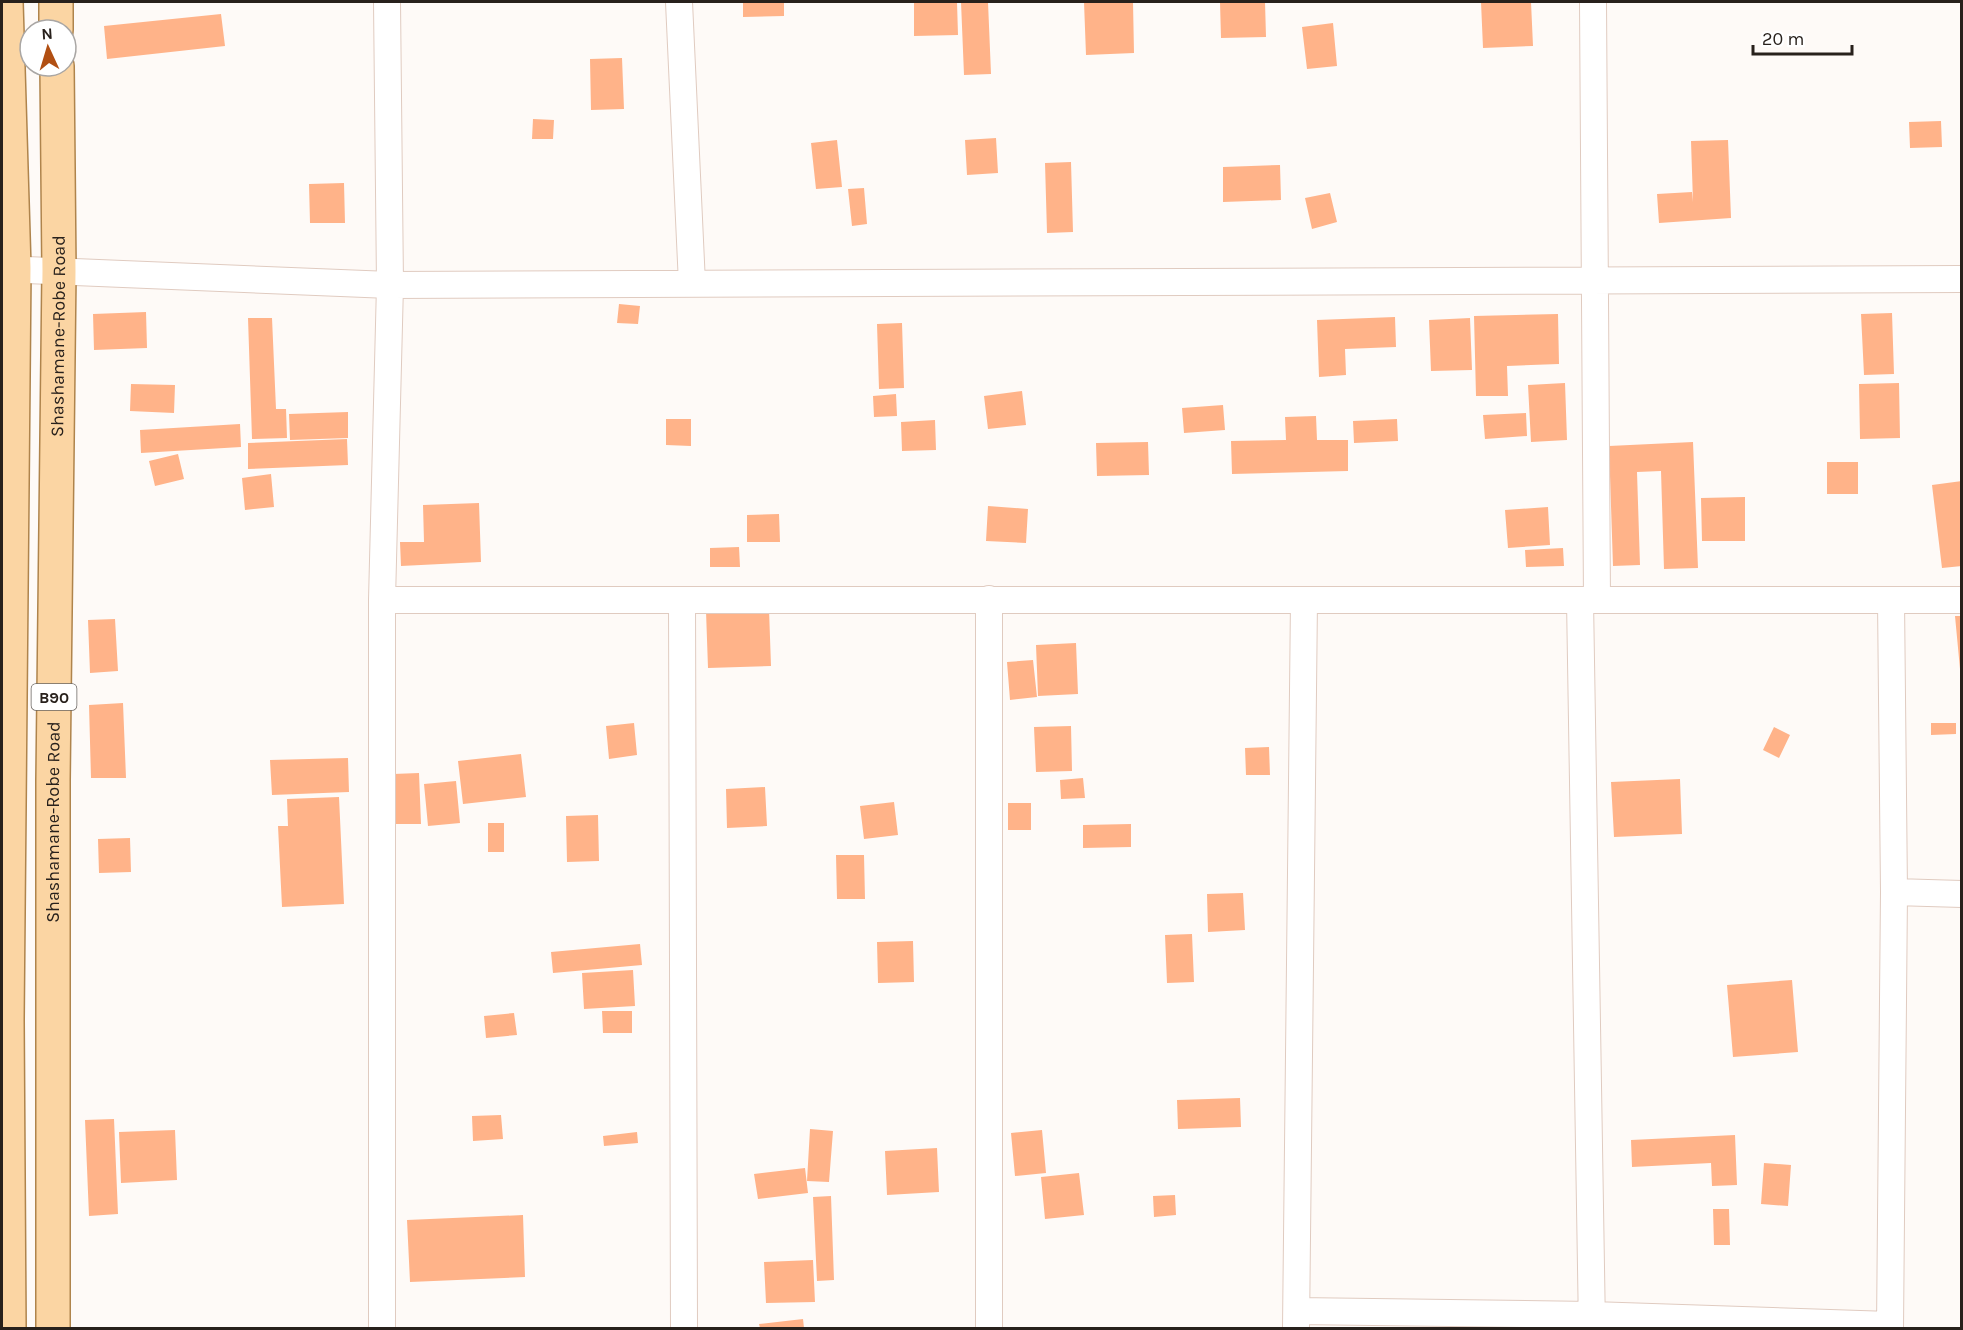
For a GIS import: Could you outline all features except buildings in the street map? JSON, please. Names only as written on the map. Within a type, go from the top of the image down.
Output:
[{"type":"main road","name":"B90","points":[[6,2],[9,1329]]},
{"type":"main road","points":[[56,2],[56,18]]},
{"type":"main road","name":"Shashamane-Robe Road","points":[[53,1329],[53,769],[59,271],[57,78]]},
{"type":"street","points":[[382,1329],[382,600],[390,285],[387,2]]},
{"type":"street","points":[[679,2],[692,284]]},
{"type":"street","points":[[1592,1322],[1589,600],[1595,280],[1593,2]]},
{"type":"street","points":[[8,269],[390,285],[1962,279]]},
{"type":"street","points":[[382,600],[1962,600]]},
{"type":"street","points":[[682,600],[684,1329]]},
{"type":"street","points":[[989,600],[989,1329]]},
{"type":"street","points":[[1304,600],[1297,1320],[1890,1327],[1894,892],[1891,600]]},
{"type":"street","points":[[1894,892],[1962,894]]}]
